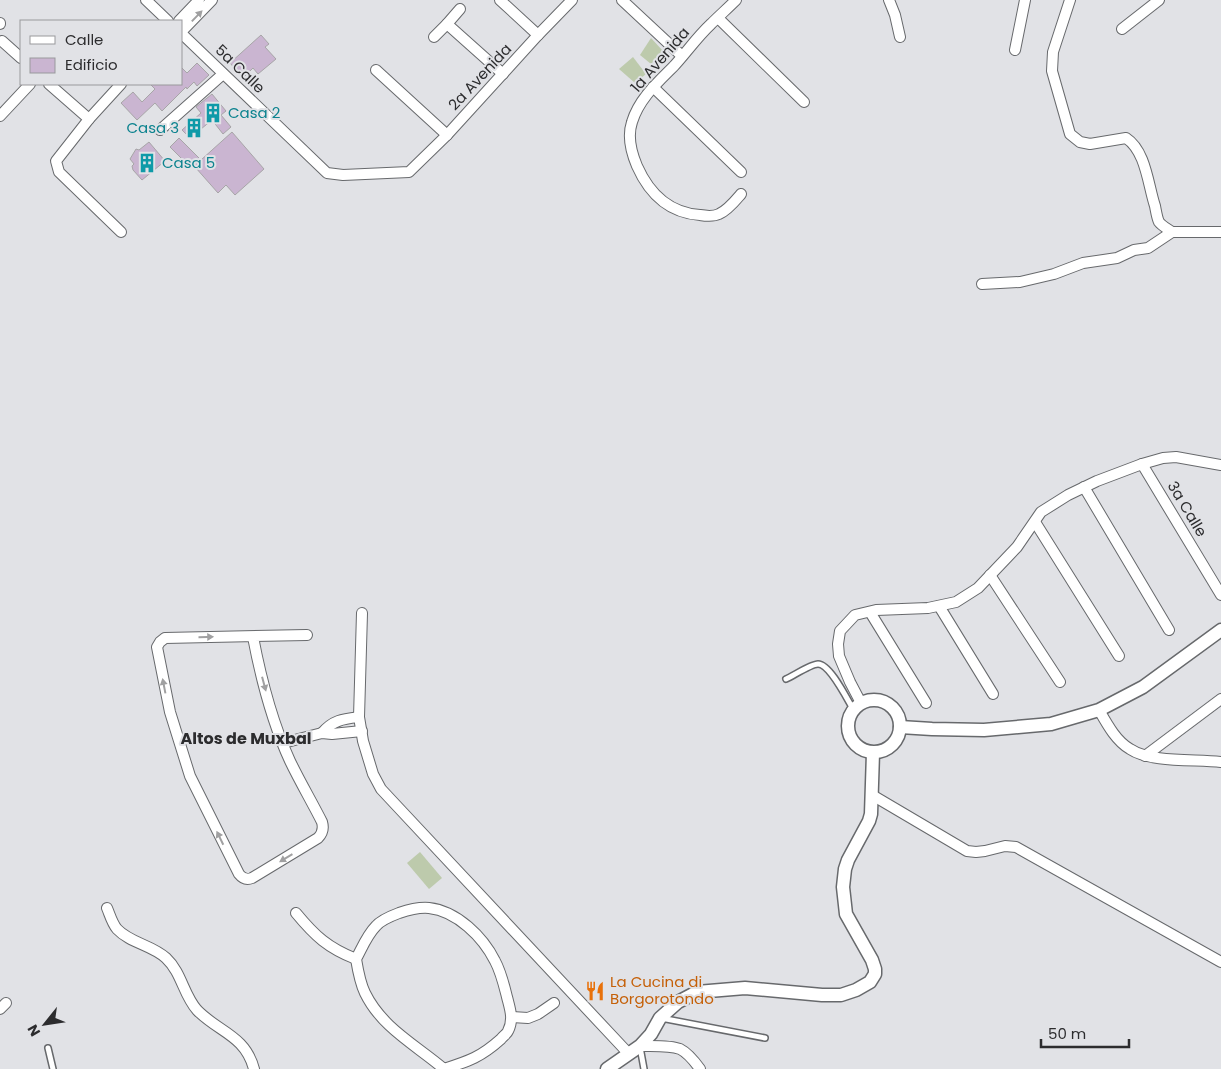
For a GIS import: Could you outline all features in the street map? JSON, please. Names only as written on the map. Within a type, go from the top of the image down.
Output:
[{"type":"street","points":[[146,0],[167,20]]},
{"type":"street","points":[[180,20],[200,0]]},
{"type":"street","points":[[182,32],[212,0]]},
{"type":"street","points":[[500,0],[538,36]]},
{"type":"street","name":"2a Avenida","points":[[409,172],[447,135],[572,0]]},
{"type":"street","points":[[622,0],[682,56]]},
{"type":"street","name":"1a Avenida","points":[[736,0],[710,24],[643,100],[632,121],[630,140],[634,160],[644,180],[656,196],[675,209],[685,213],[704,216],[718,214],[729,208],[741,194]]},
{"type":"street","points":[[889,0],[900,37]]},
{"type":"street","points":[[1015,50],[1025,0]]},
{"type":"street","points":[[1070,0],[1053,52],[1052,71],[1070,134],[1080,142],[1090,144],[1126,138],[1132,141],[1140,155],[1146,172],[1160,222],[1172,232]]},
{"type":"street","points":[[1122,28],[1159,0]]},
{"type":"street","points":[[434,37],[460,9]]},
{"type":"street","points":[[718,18],[804,102]]},
{"type":"street","points":[[446,24],[504,74]]},
{"type":"street","name":"5a Calle","points":[[182,34],[327,173],[344,175],[409,172]]},
{"type":"street","points":[[2,41],[20,57]]},
{"type":"street","points":[[376,70],[447,135]]},
{"type":"street","points":[[160,130],[223,74]]},
{"type":"street","points":[[0,116],[29,85]]},
{"type":"street","points":[[50,85],[89,120]]},
{"type":"street","points":[[121,85],[89,120],[56,161],[59,172],[121,232]]},
{"type":"street","points":[[653,87],[741,172]]},
{"type":"street","points":[[982,284],[1020,282],[1054,274],[1083,263],[1117,258],[1134,250],[1148,248],[1172,232],[1221,232]]},
{"type":"street","points":[[857,706],[850,682],[839,656],[838,644],[840,631],[855,615],[876,610],[928,608],[956,602],[978,588],[1016,547],[1041,512],[1084,487],[1142,464],[1163,458],[1176,457],[1220,466]]},
{"type":"street","name":"3a Calle","points":[[1142,464],[1221,595]]},
{"type":"street","points":[[1084,487],[1169,630]]},
{"type":"street","points":[[1034,522],[1119,656]]},
{"type":"street","points":[[990,575],[1060,682]]},
{"type":"street","points":[[939,606],[992,694]]},
{"type":"street","points":[[870,612],[926,703]]},
{"type":"street","points":[[362,614],[359,717],[363,741],[373,774],[381,789],[629,1054]]},
{"type":"street","points":[[900,727],[984,730],[1051,724],[1099,710],[1143,687],[1221,630]]},
{"type":"street","points":[[253,637],[272,714],[282,743],[322,822],[322,831],[318,838],[252,878],[245,879],[239,874],[190,776],[170,712],[157,647],[165,638],[306,635]]},
{"type":"street","points":[[1145,756],[1221,699]]},
{"type":"street","points":[[872,700],[882,701],[892,707],[898,716],[900,727],[898,737],[892,745],[883,751],[873,753],[864,751],[855,745],[847,727],[849,718],[857,706],[872,700]]},
{"type":"street","points":[[1099,710],[1118,738],[1129,749],[1145,756],[1221,762]]},
{"type":"street","points":[[322,733],[329,724],[342,719],[359,717]]},
{"type":"street","points":[[282,743],[322,733],[362,731]]},
{"type":"street","points":[[1209,761],[1221,752]]},
{"type":"street","points":[[607,1069],[640,1046],[651,1034],[660,1018],[678,1002],[697,992],[745,988],[841,995],[856,990],[870,982],[875,969],[872,960],[846,914],[843,887],[848,860],[871,814],[873,753]]},
{"type":"street","points":[[872,795],[967,851],[986,851],[1005,846],[1016,847],[1221,962]]},
{"type":"street","points":[[107,908],[115,926],[119,930],[166,958],[181,978],[184,990],[197,1010],[241,1044],[254,1069]]},
{"type":"street","points":[[419,908],[430,908],[446,913],[474,933],[496,962],[504,981],[512,1018],[508,1031],[483,1054],[444,1069],[402,1037],[374,1008],[361,983],[356,959],[376,925],[389,917],[419,908]]},
{"type":"street","points":[[296,913],[309,929],[326,943],[339,952],[356,959]]},
{"type":"street","points":[[512,1018],[528,1018],[538,1014],[554,1003]]},
{"type":"street","points":[[640,1046],[680,1049],[700,1069]]},
{"type":"lane","points":[[786,679],[812,666],[822,665],[857,706]]},
{"type":"lane","points":[[660,1018],[764,1038]]},
{"type":"lane","points":[[640,1046],[644,1069]]},
{"type":"lane","points":[[48,1048],[53,1069]]},
{"type":"green space","points":[[651,38],[663,51],[651,64],[640,55]]},
{"type":"green space","points":[[633,57],[646,74],[635,83],[619,69]]},
{"type":"green space","points":[[420,852],[442,878],[429,889],[407,863]]},
{"type":"building","points":[[261,35],[269,44],[265,47],[276,59],[258,74],[253,68],[243,78],[230,63]]},
{"type":"building","points":[[197,63],[209,75],[197,86],[194,82],[187,89],[186,87],[162,111],[155,103],[137,120],[121,103],[133,92],[142,102],[155,89],[151,85],[182,85],[182,68],[187,73]]},
{"type":"building","name":"Casa 2","points":[[212,94],[226,111],[221,115],[231,127],[223,134],[212,120],[190,138],[182,130],[201,113],[196,107]]},
{"type":"building","points":[[232,132],[264,169],[235,195],[226,185],[218,193],[188,159],[185,162],[170,147],[179,138],[201,160]]},
{"type":"building","name":"Casa 5","points":[[149,142],[165,161],[142,180],[133,170],[132,166],[134,164],[130,159],[136,149],[139,150]]},
{"type":"place","name":"Casa 2","points":[[213,113]]},
{"type":"place","name":"Casa 3","points":[[194,128]]},
{"type":"place","name":"Casa 5","points":[[147,163]]},
{"type":"place","name":"La Cucina di Borgorotondo","points":[[595,991]]},
{"type":"district","name":"Altos de Muxbal","points":[[246,738]]}]
